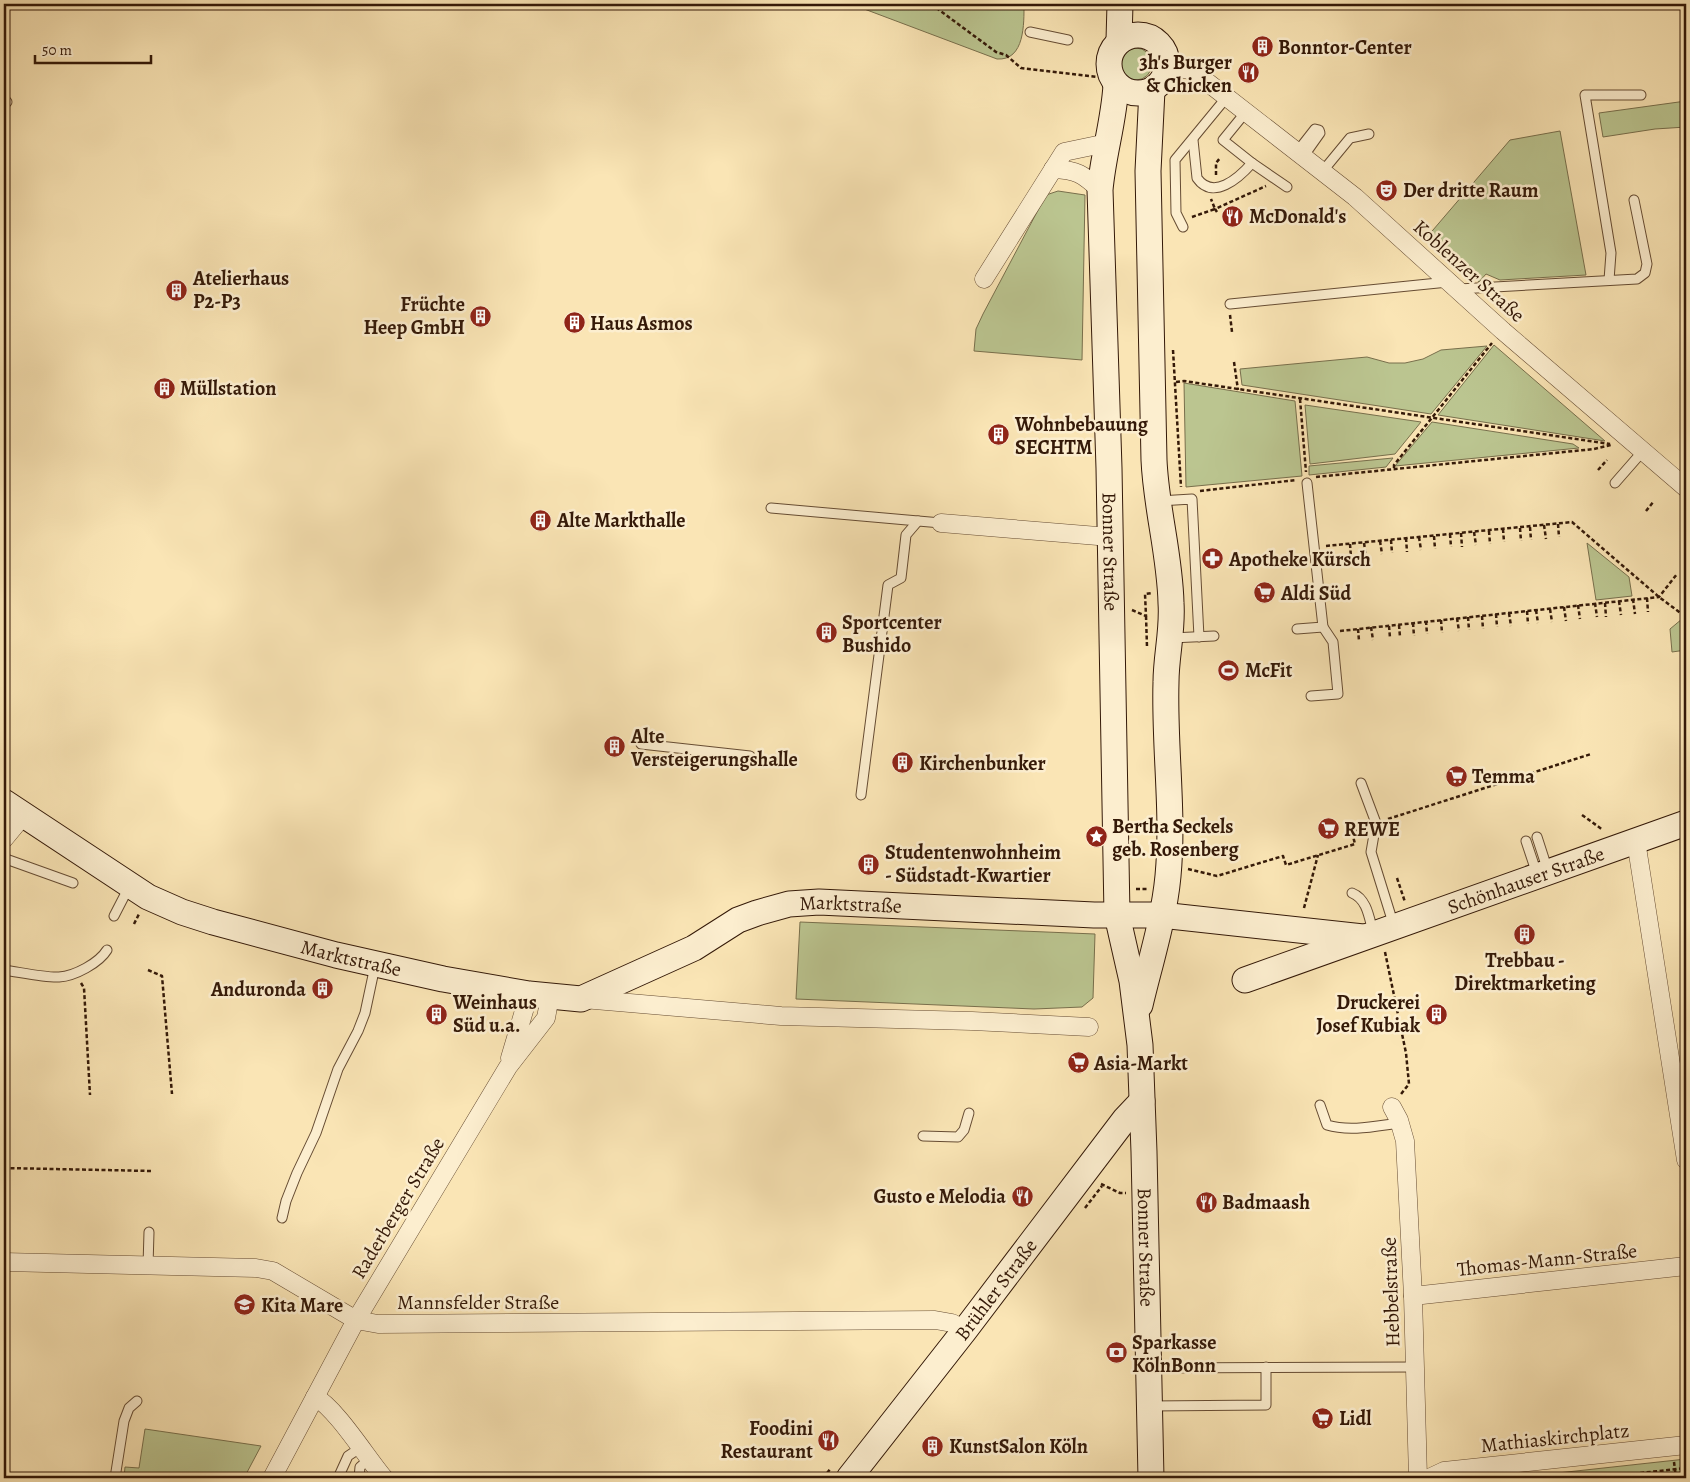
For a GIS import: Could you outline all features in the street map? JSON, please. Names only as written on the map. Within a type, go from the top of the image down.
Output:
[{"type":"main road","points":[[1120,4],[1130,37]]},
{"type":"main road","points":[[1130,37],[1136,4]]},
{"type":"main road","points":[[1130,37],[1151,37],[1165,51],[1168,65],[1165,76],[1160,84],[1152,90],[1141,93],[1130,92],[1114,82],[1108,69],[1108,58],[1112,48],[1130,37]]},
{"type":"main road","name":"Bonner Straße","points":[[1114,82],[1112,123],[1100,190],[1112,615],[1117,915],[1132,981],[1140,1045],[1151,1478]]},
{"type":"main road","name":"Bonner Straße","points":[[1137,1017],[1152,915],[1166,895],[1170,848],[1166,681],[1171,638],[1172,604],[1154,460],[1148,201],[1152,90]]},
{"type":"main road","name":"Marktstraße","points":[[14,809],[148,897],[182,912],[336,955],[376,964],[540,995],[581,999],[694,948],[738,920],[789,904],[818,902],[1152,915]]},
{"type":"main road","name":"Schönhauser Straße","points":[[1245,980],[1686,823]]},
{"type":"main road","name":"Schönhauser Straße","points":[[1152,915],[1384,929]]},
{"type":"main road","name":"Brühler Straße","points":[[849,1478],[965,1330],[1125,1119],[1142,1101]]},
{"type":"street","name":"Koblenzer Straße","points":[[1168,65],[1193,71],[1355,197],[1503,331],[1686,488]]},
{"type":"street","points":[[984,279],[1064,152],[1107,143]]},
{"type":"street","points":[[1053,169],[1071,170],[1088,178],[1100,190]]},
{"type":"street","points":[[942,523],[1110,537]]},
{"type":"street","name":"Marktstraße","points":[[4,839],[14,809]]},
{"type":"street","points":[[1636,841],[1685,1137],[1686,1160]]},
{"type":"street","name":"Raderberger Straße","points":[[272,1478],[356,1320],[508,1067],[546,1018],[540,995]]},
{"type":"street","name":"Marktstraße","points":[[581,999],[796,1016],[972,1021],[1089,1027]]},
{"type":"street","name":"Hebbelstraße","points":[[1396,1115],[1405,1141],[1413,1296],[1418,1478]]},
{"type":"street","name":"Mannsfelder Straße","points":[[4,1262],[256,1268],[273,1271],[356,1320],[388,1324],[935,1320],[952,1323],[965,1330]]},
{"type":"street","name":"Thomas-Mann-Straße","points":[[1413,1296],[1686,1266]]},
{"type":"street","points":[[315,1397],[323,1402],[384,1478]]},
{"type":"street","name":"Mathiaskirchplatz","points":[[1429,1478],[1444,1471],[1686,1445]]},
{"type":"lane","points":[[1030,32],[1068,40]]},
{"type":"lane","points":[[1609,280],[1611,253],[1585,95],[1641,95]]},
{"type":"lane","points":[[1183,227],[1176,213],[1175,160],[1226,98]]},
{"type":"lane","points":[[1245,112],[1223,140],[1287,187]]},
{"type":"lane","points":[[1322,172],[1350,138],[1369,134]]},
{"type":"lane","points":[[1193,140],[1197,178],[1204,187],[1216,188],[1240,177],[1252,162]]},
{"type":"lane","points":[[1230,304],[1453,286],[1637,279],[1645,273],[1647,264],[1634,200]]},
{"type":"lane","points":[[1614,483],[1643,451]]},
{"type":"lane","points":[[1306,481],[1325,629],[1333,642],[1338,694],[1311,696]]},
{"type":"lane","points":[[1158,501],[1192,500],[1199,637]]},
{"type":"lane","points":[[772,508],[942,523]]},
{"type":"lane","points":[[862,795],[888,585],[901,578],[906,535],[918,521]]},
{"type":"lane","points":[[1297,629],[1325,629]]},
{"type":"lane","points":[[1171,638],[1214,636]]},
{"type":"lane","points":[[641,744],[750,756]]},
{"type":"lane","points":[[1361,783],[1376,823],[1371,852],[1381,883],[1384,929]]},
{"type":"lane","points":[[1537,837],[1543,873]]},
{"type":"lane","points":[[1526,840],[1543,873]]},
{"type":"lane","points":[[4,855],[6,859],[73,883]]},
{"type":"lane","points":[[114,916],[130,885]]},
{"type":"lane","points":[[1352,892],[1361,898],[1384,929]]},
{"type":"lane","points":[[4,970],[59,977],[75,973],[94,963],[107,950]]},
{"type":"lane","points":[[282,1218],[290,1192],[316,1133],[338,1069],[358,1031],[365,1013],[376,964]]},
{"type":"lane","points":[[1320,1105],[1327,1125],[1338,1129],[1367,1128],[1396,1115]]},
{"type":"lane","points":[[923,1136],[958,1136],[964,1130],[969,1113]]},
{"type":"lane","points":[[148,1266],[149,1232]]},
{"type":"lane","points":[[1149,1368],[1415,1366]]},
{"type":"lane","points":[[1150,1406],[1266,1405],[1266,1367]]},
{"type":"lane","points":[[116,1478],[124,1421],[129,1408],[137,1401]]},
{"type":"lane","points":[[338,1478],[348,1456],[364,1454],[359,1478]]},
{"type":"path","points":[[931,4],[996,52],[1006,55],[1021,68],[1114,82]]},
{"type":"path","points":[[1211,188],[1216,174],[1216,164],[1220,158]]},
{"type":"path","points":[[1189,217],[1194,217],[1278,181]]},
{"type":"path","points":[[1215,208],[1217,212]]},
{"type":"path","points":[[1230,304],[1232,332]]},
{"type":"path","points":[[1394,468],[1394,465],[1430,418],[1503,331]]},
{"type":"path","points":[[1234,362],[1238,390]]},
{"type":"path","points":[[1176,382],[1184,381],[1613,444],[1594,449],[1394,468],[1306,481],[1196,491]]},
{"type":"path","points":[[1300,399],[1306,481]]},
{"type":"path","points":[[1528,456],[1529,462]]},
{"type":"path","points":[[1481,460],[1482,466]]},
{"type":"path","points":[[1598,470],[1607,460]]},
{"type":"path","points":[[1418,466],[1419,472]]},
{"type":"path","points":[[1372,471],[1373,477]]},
{"type":"path","points":[[1646,511],[1654,501]]},
{"type":"path","points":[[1314,548],[1572,522],[1686,617]]},
{"type":"path","points":[[1558,523],[1559,537]]},
{"type":"path","points":[[1544,524],[1546,538]]},
{"type":"path","points":[[1530,526],[1532,540]]},
{"type":"path","points":[[1520,527],[1521,541]]},
{"type":"path","points":[[1502,529],[1504,542]]},
{"type":"path","points":[[1489,530],[1490,544]]},
{"type":"path","points":[[1474,532],[1476,545]]},
{"type":"path","points":[[1461,533],[1462,546]]},
{"type":"path","points":[[1450,534],[1452,548]]},
{"type":"path","points":[[1434,536],[1435,549]]},
{"type":"path","points":[[1682,542],[1686,536]]},
{"type":"path","points":[[1419,537],[1420,550]]},
{"type":"path","points":[[1406,538],[1407,552]]},
{"type":"path","points":[[1391,540],[1392,553]]},
{"type":"path","points":[[1380,541],[1382,554]]},
{"type":"path","points":[[1364,542],[1366,556]]},
{"type":"path","points":[[1350,544],[1351,557]]},
{"type":"path","points":[[1325,629],[1358,629],[1647,598],[1659,596],[1677,574]]},
{"type":"path","points":[[1147,650],[1145,594],[1162,593],[1163,604],[1172,604]]},
{"type":"path","points":[[1647,598],[1648,612]]},
{"type":"path","points":[[1634,599],[1635,614]]},
{"type":"path","points":[[1619,601],[1621,615]]},
{"type":"path","points":[[1605,602],[1606,616]]},
{"type":"path","points":[[1595,603],[1597,617]]},
{"type":"path","points":[[1578,605],[1580,619]]},
{"type":"path","points":[[1112,615],[1120,615],[1120,606],[1146,616]]},
{"type":"path","points":[[1564,607],[1566,620]]},
{"type":"path","points":[[1550,608],[1552,622]]},
{"type":"path","points":[[1536,610],[1538,623]]},
{"type":"path","points":[[1527,611],[1528,624]]},
{"type":"path","points":[[1509,612],[1511,626]]},
{"type":"path","points":[[1496,614],[1497,628]]},
{"type":"path","points":[[1482,616],[1483,629]]},
{"type":"path","points":[[1468,617],[1469,630]]},
{"type":"path","points":[[1457,618],[1459,631]]},
{"type":"path","points":[[1440,620],[1442,633]]},
{"type":"path","points":[[1426,622],[1428,634]]},
{"type":"path","points":[[1412,623],[1414,636]]},
{"type":"path","points":[[1399,624],[1400,637]]},
{"type":"path","points":[[1389,626],[1390,638]]},
{"type":"path","points":[[1372,627],[1373,640]]},
{"type":"path","points":[[1358,629],[1359,641]]},
{"type":"path","points":[[1304,908],[1318,855]]},
{"type":"path","points":[[1396,1115],[1409,1084],[1406,1053],[1384,929],[1397,878]]},
{"type":"path","points":[[148,970],[162,976],[172,1094]]},
{"type":"path","points":[[75,973],[84,988],[90,1095]]},
{"type":"path","points":[[4,1046],[7,1094]]},
{"type":"path","points":[[4,1168],[152,1171]]},
{"type":"path","points":[[1595,1478],[1686,1468]]},
{"type":"green space","points":[[851,4],[1024,4],[1023,30],[1018,47],[1013,54],[1006,58],[997,59]]},
{"type":"green space","points":[[1136,48],[1148,52],[1152,64],[1148,76],[1136,80],[1124,76],[1120,64],[1124,52]]},
{"type":"green space","points":[[1686,101],[1686,127],[1655,129],[1603,137],[1599,113]]},
{"type":"green space","points":[[1560,131],[1586,275],[1500,280],[1486,274],[1479,282],[1427,237],[1510,140]]},
{"type":"green space","points":[[1058,191],[1085,195],[1082,360],[974,351],[976,329],[983,314],[1046,195]]},
{"type":"green space","points":[[1494,345],[1605,441],[1438,415]]},
{"type":"green space","points":[[1487,346],[1431,414],[1242,385],[1240,369],[1367,357],[1389,363],[1405,363],[1423,359],[1441,350]]},
{"type":"green space","points":[[1184,383],[1295,401],[1302,476],[1186,487]]},
{"type":"green space","points":[[1305,405],[1421,422],[1395,454],[1310,464]]},
{"type":"green space","points":[[1432,422],[1573,444],[1579,448],[1395,466]]},
{"type":"green space","points":[[1393,458],[1386,467],[1309,475],[1309,466]]},
{"type":"green space","points":[[1587,543],[1629,577],[1632,596],[1596,600]]},
{"type":"green space","points":[[1682,619],[1686,622],[1686,650],[1672,652],[1670,629]]},
{"type":"green space","points":[[800,922],[1095,934],[1093,998],[1082,1007],[1034,1009],[796,999]]},
{"type":"green space","points":[[145,1429],[261,1446],[244,1478],[124,1478],[125,1467],[139,1468]]},
{"type":"green space","points":[[1686,1459],[1686,1478],[1518,1478],[1521,1477]]},
{"type":"place","name":"Bonntor-Center","points":[[1262,47]]},
{"type":"place","name":"3h's Burger & Chicken","points":[[1248,73]]},
{"type":"place","name":"Der dritte Raum","points":[[1387,190]]},
{"type":"place","name":"McDonald's","points":[[1233,216]]},
{"type":"place","name":"Atelierhaus P2-P3","points":[[177,290]]},
{"type":"place","name":"Früchte Heep GmbH","points":[[481,316]]},
{"type":"place","name":"Haus Asmos","points":[[574,323]]},
{"type":"place","name":"Müllstation","points":[[164,388]]},
{"type":"place","name":"Wohnbebauung SECHTM","points":[[999,435]]},
{"type":"place","name":"Alte Markthalle","points":[[541,520]]},
{"type":"place","name":"Apotheke Kürsch","points":[[1213,559]]},
{"type":"place","name":"Aldi Süd","points":[[1265,593]]},
{"type":"place","name":"Sportcenter Bushido","points":[[826,633]]},
{"type":"place","name":"McFit","points":[[1229,670]]},
{"type":"place","name":"Alte Versteigerungshalle","points":[[615,747]]},
{"type":"place","name":"Kirchenbunker","points":[[903,763]]},
{"type":"place","name":"Temma","points":[[1456,776]]},
{"type":"place","name":"REWE","points":[[1328,829]]},
{"type":"place","name":"Bertha Seckels geb. Rosenberg","points":[[1096,837]]},
{"type":"place","name":"Studentenwohnheim - Südstadt-Kwartier","points":[[869,864]]},
{"type":"place","name":"Trebbau - Direktmarketing","points":[[1525,934]]},
{"type":"place","name":"Anduronda","points":[[322,989]]},
{"type":"place","name":"Weinhaus Süd u.a.","points":[[437,1014]]},
{"type":"place","name":"Druckerei Josef Kubiak","points":[[1436,1014]]},
{"type":"place","name":"Asia-Markt","points":[[1078,1063]]},
{"type":"place","name":"Gusto e Melodia","points":[[1022,1196]]},
{"type":"place","name":"Badmaash","points":[[1206,1202]]},
{"type":"place","name":"Kita Mare","points":[[245,1305]]},
{"type":"place","name":"Sparkasse KölnBonn","points":[[1116,1353]]},
{"type":"place","name":"Lidl","points":[[1323,1418]]},
{"type":"place","name":"Foodini Restaurant","points":[[829,1440]]},
{"type":"place","name":"KunstSalon Köln","points":[[933,1446]]}]
